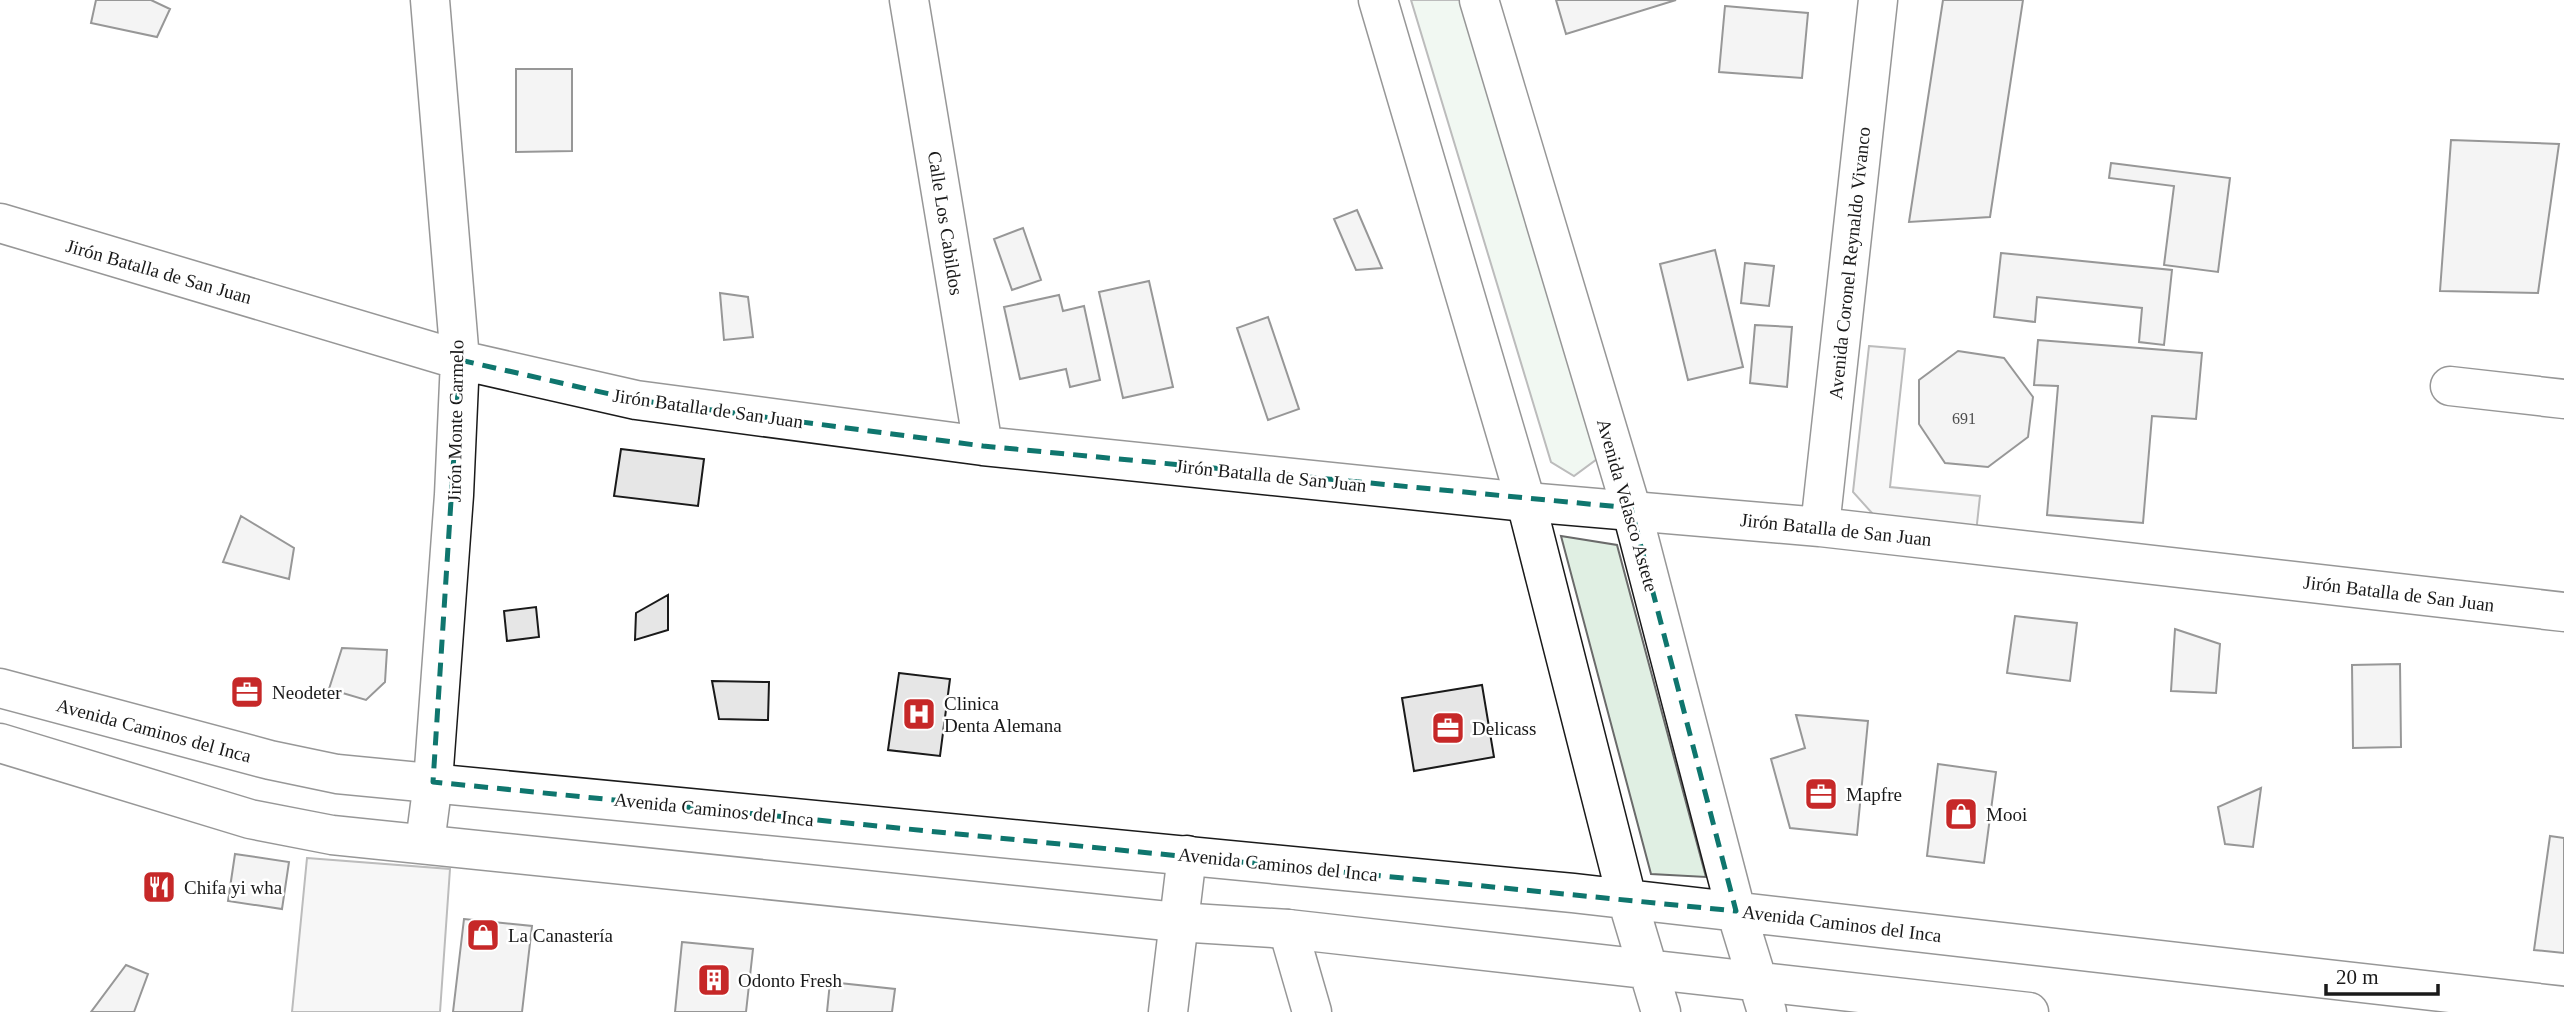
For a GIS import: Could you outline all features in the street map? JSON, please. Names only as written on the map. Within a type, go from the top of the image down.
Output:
[{"type":"main road","name":"Jirón Monte Carmelo","points":[[425,843],[433,782],[454,495],[460,360],[430,0]]},
{"type":"main road","name":"Calle Los Cabildos","points":[[909,0],[983,446]]},
{"type":"main road","points":[[1378,0],[1526,502],[1627,899],[1661,1012]]},
{"type":"main road","name":"Avenida Velasco Astete","points":[[1479,0],[1631,508],[1736,911],[1762,997]]},
{"type":"main road","name":"Avenida Coronel Reynaldo Vivanco","points":[[1820,527],[1878,0]]},
{"type":"main road","name":"Jirón Batalla de San Juan","points":[[0,223],[460,360],[636,400],[983,446],[1526,502],[1631,508],[1820,527],[2564,612]]},
{"type":"main road","points":[[2450,386],[2564,399]]},
{"type":"main road","name":"Avenida Caminos del Inca","points":[[0,688],[270,760],[337,774],[1627,899],[2564,1006]]},
{"type":"main road","points":[[0,743],[250,819],[332,835],[1177,922],[1288,929],[1648,969],[1762,997],[2029,1012]]},
{"type":"main road","points":[[1168,1012],[1187,855]]},
{"type":"main road","points":[[1288,929],[1312,1012]]},
{"type":"highlighted area","points":[[460,360],[636,400],[983,446],[1631,508],[1736,911],[433,782]]},
{"type":"green space","points":[[1411,0],[1463,0],[1597,459],[1574,476],[1551,462]]},
{"type":"green space","points":[[1561,536],[1617,545],[1706,877],[1651,874]]},
{"type":"shaded area","points":[[1869,346],[1905,349],[1890,487],[1980,496],[1976,533],[1881,523],[1853,492]]},
{"type":"shaded area","points":[[307,858],[450,869],[440,1012],[292,1012]]},
{"type":"building","points":[[96,0],[151,0],[170,9],[157,37],[91,23]]},
{"type":"building","points":[[1556,0],[1676,0],[1566,34]]},
{"type":"building","points":[[1943,0],[2023,0],[1990,217],[1909,222]]},
{"type":"building","points":[[1725,6],[1808,13],[1802,78],[1719,72]]},
{"type":"building","points":[[516,69],[572,69],[572,151],[516,152]]},
{"type":"building","points":[[2451,140],[2559,144],[2538,293],[2440,291]]},
{"type":"building","points":[[2111,163],[2230,178],[2218,272],[2164,265],[2174,186],[2109,178]]},
{"type":"building","points":[[1357,210],[1382,268],[1356,270],[1334,219]]},
{"type":"building","points":[[1023,228],[1041,280],[1012,290],[994,239]]},
{"type":"building","points":[[1715,250],[1743,367],[1688,380],[1660,264]]},
{"type":"building","points":[[2001,253],[2172,270],[2164,345],[2139,342],[2142,308],[2037,297],[2035,322],[1994,317]]},
{"type":"building","points":[[1745,263],[1774,266],[1769,306],[1741,303]]},
{"type":"building","points":[[1149,281],[1173,387],[1123,398],[1099,292]]},
{"type":"building","points":[[720,293],[748,297],[753,337],[724,340]]},
{"type":"building","points":[[1059,295],[1063,311],[1084,306],[1100,380],[1070,387],[1066,369],[1020,379],[1004,307]]},
{"type":"building","points":[[1268,317],[1299,409],[1268,420],[1237,328]]},
{"type":"building","points":[[1755,325],[1792,327],[1787,387],[1750,383]]},
{"type":"building","points":[[2038,340],[2202,353],[2196,419],[2152,416],[2143,523],[2047,515],[2058,386],[2034,385]]},
{"type":"building","points":[[1958,351],[2004,358],[2033,397],[2028,437],[1988,467],[1945,463],[1919,424],[1919,380]]},
{"type":"building","points":[[621,449],[704,459],[698,506],[614,496]]},
{"type":"building","points":[[241,516],[294,548],[289,579],[223,562]]},
{"type":"building","points":[[668,595],[668,630],[635,640],[636,613]]},
{"type":"building","points":[[536,607],[539,637],[507,641],[504,611]]},
{"type":"building","points":[[2015,616],[2077,623],[2070,681],[2007,673]]},
{"type":"building","points":[[2175,629],[2220,644],[2216,693],[2171,691]]},
{"type":"building","points":[[342,648],[387,650],[385,682],[366,700],[329,689]]},
{"type":"building","points":[[2400,664],[2401,747],[2353,748],[2352,665]]},
{"type":"building","name":"Clinica Denta Alemana","points":[[899,673],[950,679],[940,756],[888,750]]},
{"type":"building","points":[[712,681],[769,682],[768,720],[719,719]]},
{"type":"building","name":"Delicass","points":[[1482,685],[1494,757],[1414,771],[1402,698]]},
{"type":"building","name":"Mapfre","points":[[1796,715],[1868,721],[1857,835],[1790,828],[1771,759],[1805,748]]},
{"type":"building","name":"Mooi","points":[[1938,764],[1996,772],[1984,863],[1927,856]]},
{"type":"building","points":[[2261,788],[2253,847],[2225,844],[2218,807]]},
{"type":"building","points":[[2550,836],[2564,838],[2564,953],[2534,950]]},
{"type":"building","points":[[235,854],[289,862],[282,909],[228,901]]},
{"type":"building","points":[[464,919],[532,926],[522,1012],[453,1012]]},
{"type":"building","name":"Odonto Fresh","points":[[682,942],[753,949],[746,1012],[675,1012]]},
{"type":"building","points":[[126,965],[148,974],[134,1012],[91,1012]]},
{"type":"building","points":[[830,982],[895,989],[892,1012],[827,1012]]},
{"type":"place","name":"Neodeter","points":[[247,692]]},
{"type":"place","name":"Clinica Denta Alemana","points":[[919,714]]},
{"type":"place","name":"Delicass","points":[[1448,728]]},
{"type":"place","name":"Mapfre","points":[[1821,794]]},
{"type":"place","name":"Mooi","points":[[1961,814]]},
{"type":"place","name":"Chifa yi wha","points":[[159,887]]},
{"type":"place","name":"La Canastería","points":[[483,935]]},
{"type":"place","name":"Odonto Fresh","points":[[714,980]]}]
